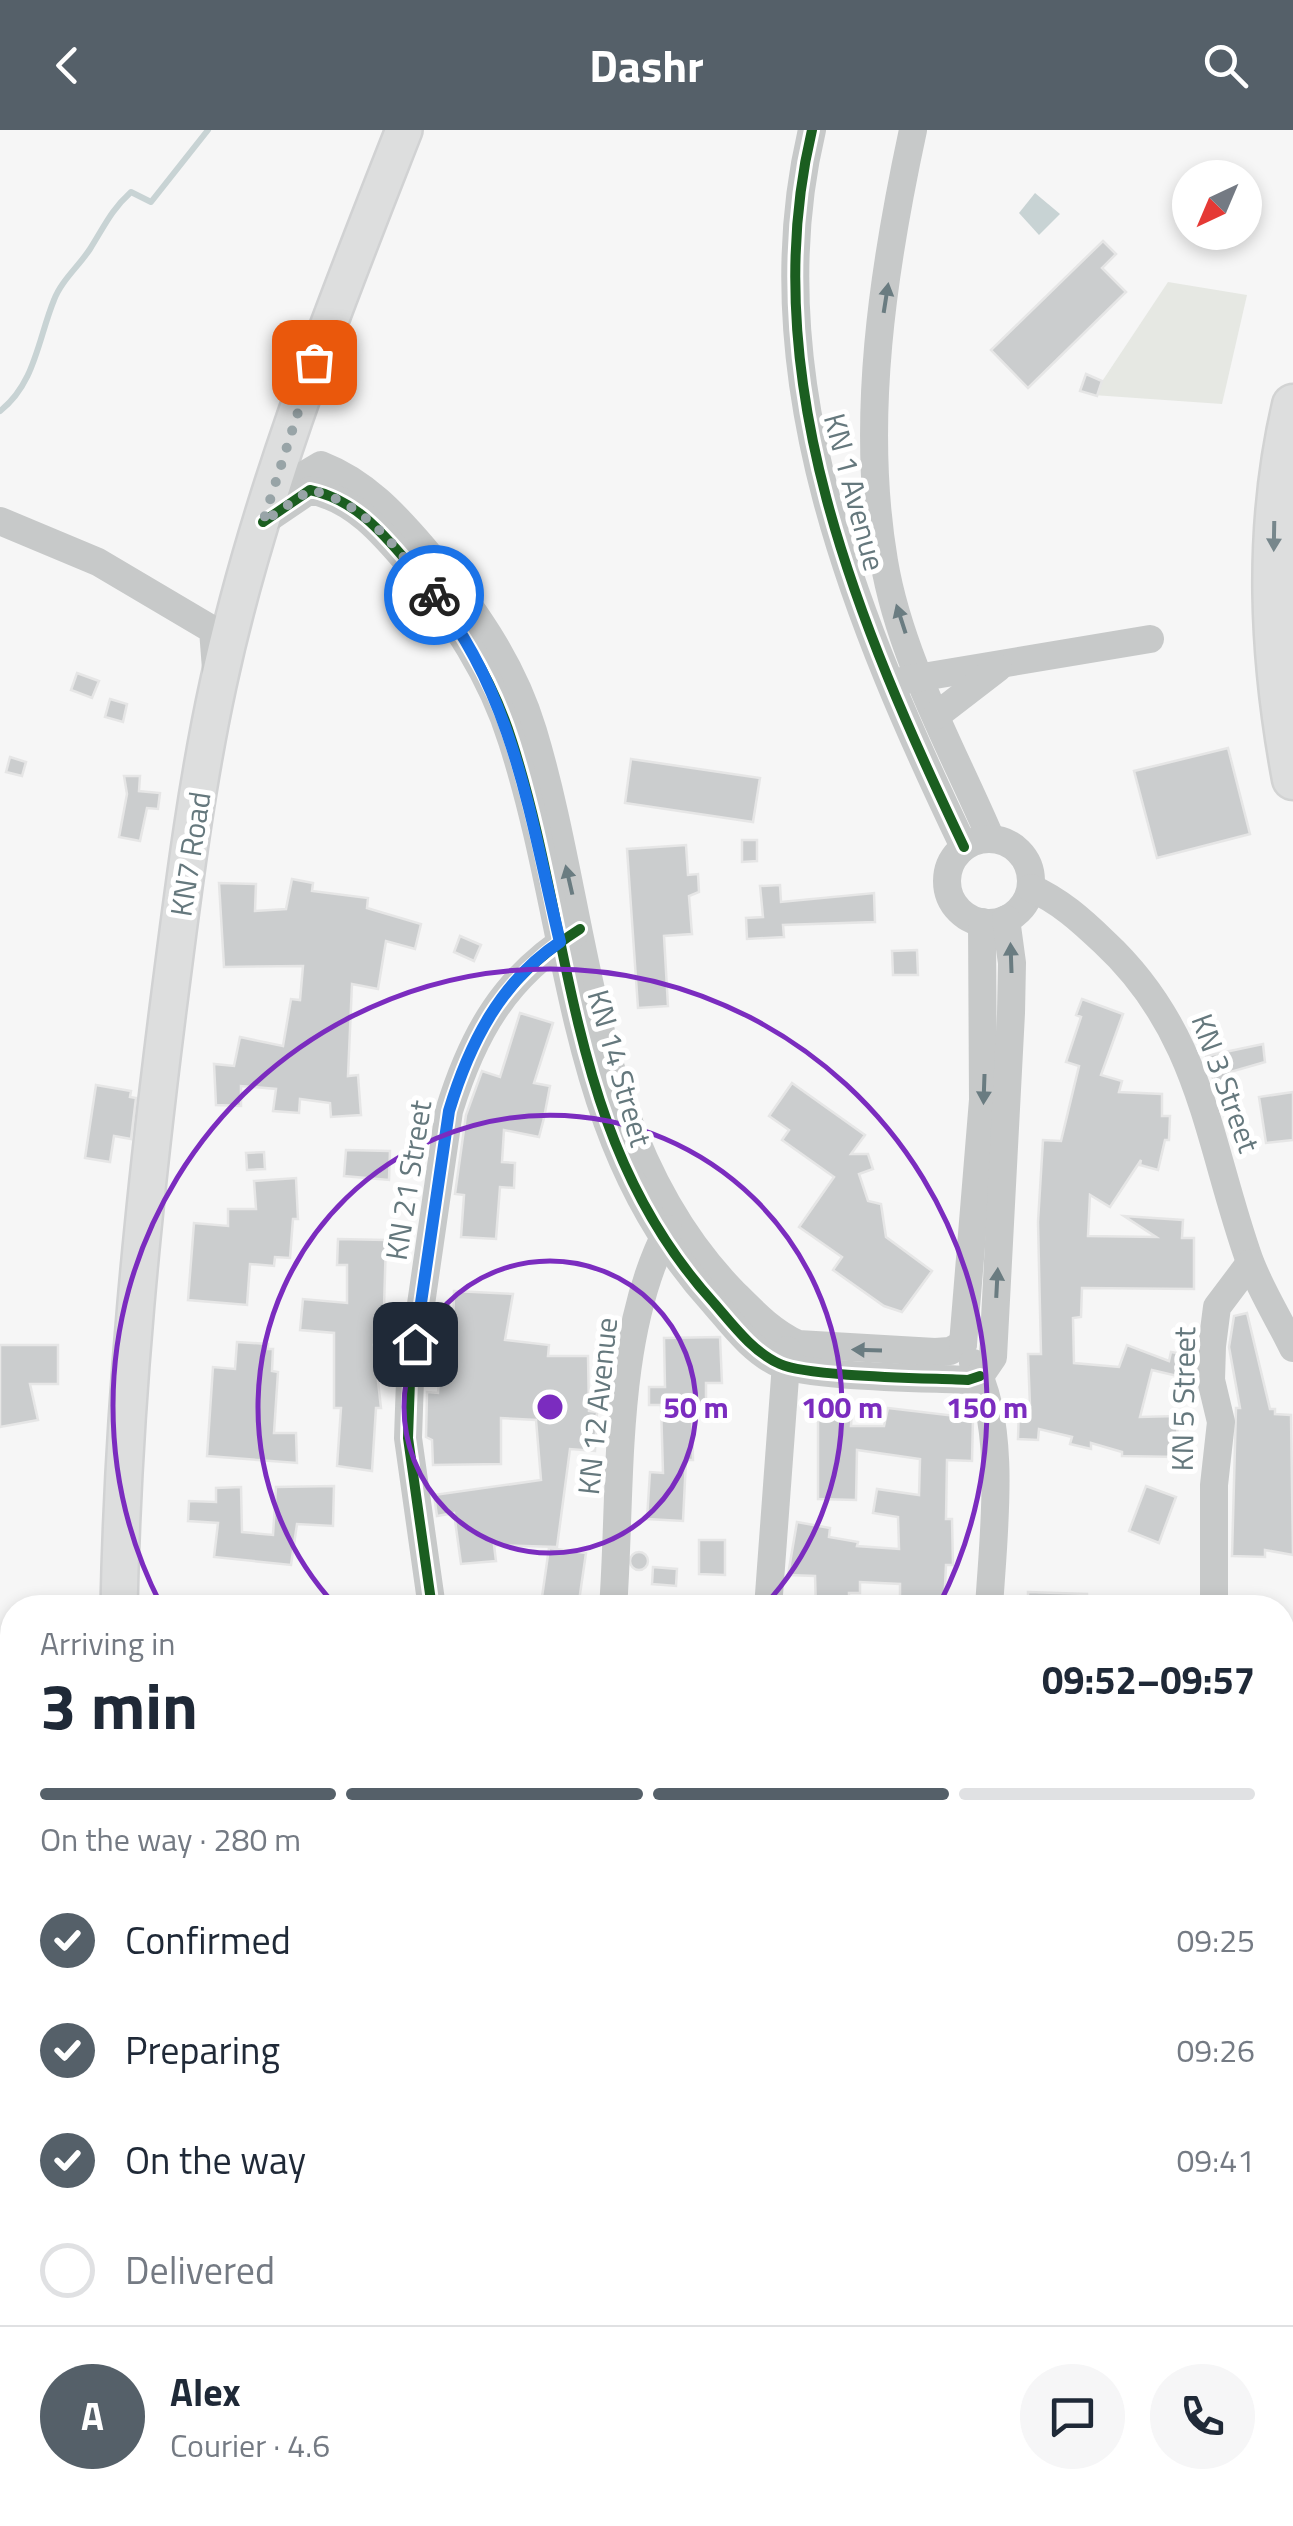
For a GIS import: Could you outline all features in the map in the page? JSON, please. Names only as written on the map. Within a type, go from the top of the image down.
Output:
[{"type":"highway","points":[[1293,406],[1274,515],[1273,579],[1274,674],[1293,779]]},
{"type":"main road","name":"KN7 Road","points":[[120,1595],[134,1300],[187,862],[218,686],[267,508],[324,331],[404,130]]},
{"type":"street","name":"KN 1 Avenue","points":[[812,130],[796,241],[802,383],[824,485],[889,684],[977,843]]},
{"type":"street","name":"KN 1 Avenue","points":[[913,130],[875,381],[874,457],[884,564],[977,843]]},
{"type":"street","name":"KN 14 Street","points":[[267,508],[310,490],[346,501],[396,549],[457,625],[489,683],[513,744],[626,1116],[668,1229],[752,1344],[787,1353],[819,1348],[935,1352],[950,1351],[962,1344]]},
{"type":"street","points":[[0,521],[98,562],[213,630],[218,686]]},
{"type":"street","points":[[889,684],[920,676],[1000,668],[1150,638]]},
{"type":"street","points":[[937,715],[1000,668]]},
{"type":"street","points":[[977,843],[1017,849],[1026,860],[1031,888],[1026,901],[994,920],[959,910],[947,884],[954,857],[977,843]]},
{"type":"street","name":"KN 3 Street","points":[[1031,888],[1072,912],[1118,955],[1168,1015],[1194,1075],[1250,1262],[1293,1348]]},
{"type":"street","points":[[989,1595],[992,1432],[980,1376],[962,1344],[984,1100],[994,920]]},
{"type":"street","points":[[769,1595],[787,1353],[968,1380],[980,1376],[993,1357],[1012,962],[994,920]]},
{"type":"street","name":"KN 21 Street","points":[[430,1595],[413,1486],[410,1400],[449,1111],[459,1078],[500,999],[520,973],[570,936]]},
{"type":"street","name":"KN 12 Avenue","points":[[614,1595],[618,1480],[635,1334],[668,1229]]},
{"type":"street","name":"KN 5 Street","points":[[1214,1595],[1214,1486],[1220,1422],[1211,1380],[1212,1346],[1217,1306],[1250,1262]]},
{"type":"shaded area","points":[[1035,193],[1060,214],[1039,235],[1019,213]]},
{"type":"shaded area","points":[[1168,282],[1247,295],[1222,404],[1093,395]]},
{"type":"building","points":[[1103,241],[1116,254],[1102,268],[1126,292],[1028,388],[991,350]]},
{"type":"building","points":[[1086,374],[1102,381],[1097,396],[1080,391]]},
{"type":"building","points":[[77,673],[99,681],[92,698],[71,690]]},
{"type":"building","points":[[110,699],[127,704],[123,722],[105,717]]},
{"type":"building","points":[[1228,748],[1250,834],[1157,858],[1134,771]]},
{"type":"building","points":[[10,757],[26,762],[22,776],[6,772]]},
{"type":"building","points":[[631,759],[760,778],[753,822],[625,803]]},
{"type":"building","points":[[124,776],[140,776],[139,791],[160,793],[158,809],[147,808],[140,841],[119,837],[127,794]]},
{"type":"building","points":[[742,840],[757,840],[757,861],[742,862]]},
{"type":"building","points":[[686,845],[688,875],[698,874],[699,892],[689,896],[692,934],[664,936],[668,1006],[638,1008],[627,849]]},
{"type":"building","points":[[292,879],[313,883],[312,891],[368,898],[367,908],[421,924],[415,949],[386,941],[378,989],[352,984],[348,1076],[358,1075],[361,1115],[331,1117],[330,1103],[300,1099],[299,1113],[273,1111],[276,1089],[241,1086],[241,1106],[216,1105],[214,1064],[234,1066],[240,1037],[283,1046],[291,999],[300,1000],[303,966],[224,967],[219,883],[256,884],[255,911],[286,909]]},
{"type":"building","points":[[780,885],[781,902],[874,893],[875,922],[783,925],[784,937],[747,939],[746,918],[763,917],[760,886]]},
{"type":"building","points":[[460,936],[481,945],[474,961],[454,952]]},
{"type":"building","points":[[917,950],[918,975],[893,975],[892,951]]},
{"type":"building","points":[[1082,999],[1123,1014],[1101,1075],[1122,1081],[1119,1092],[1162,1094],[1162,1116],[1170,1116],[1169,1140],[1165,1140],[1158,1170],[1140,1165],[1141,1160],[1110,1207],[1090,1195],[1088,1236],[1156,1237],[1124,1216],[1183,1220],[1182,1238],[1194,1238],[1194,1289],[1082,1288],[1081,1317],[1073,1318],[1074,1363],[1119,1367],[1127,1345],[1169,1361],[1171,1352],[1194,1356],[1190,1379],[1152,1370],[1140,1417],[1177,1416],[1178,1457],[1122,1456],[1122,1452],[1091,1443],[1091,1449],[1070,1444],[1072,1437],[1039,1429],[1038,1440],[1018,1439],[1019,1406],[1030,1406],[1028,1354],[1041,1354],[1038,1222],[1043,1140],[1061,1141],[1079,1066],[1066,1062],[1081,1017],[1076,1015]]},
{"type":"building","points":[[520,1013],[553,1023],[534,1083],[550,1086],[539,1137],[504,1130],[502,1162],[515,1163],[514,1188],[500,1187],[496,1239],[461,1237],[464,1195],[455,1194],[466,1115],[482,1071],[500,1077]]},
{"type":"building","points":[[1263,1044],[1265,1062],[1230,1072],[1236,1093],[1219,1098],[1206,1056]]},
{"type":"building","points":[[792,1083],[865,1135],[851,1154],[868,1154],[873,1169],[859,1174],[868,1201],[881,1204],[886,1237],[932,1271],[902,1312],[884,1306],[833,1270],[842,1257],[799,1227],[834,1177],[782,1140],[789,1130],[769,1116]]},
{"type":"building","points":[[96,1085],[131,1091],[130,1097],[136,1098],[131,1139],[114,1136],[110,1162],[85,1158]]},
{"type":"building","points":[[1293,1092],[1293,1140],[1266,1143],[1259,1097]]},
{"type":"building","points":[[346,1150],[390,1151],[389,1180],[344,1176]]},
{"type":"building","points":[[264,1152],[265,1169],[247,1170],[246,1153]]},
{"type":"building","points":[[296,1178],[298,1219],[293,1219],[290,1258],[275,1257],[274,1266],[250,1264],[247,1305],[188,1300],[194,1223],[228,1226],[228,1209],[256,1209],[254,1181]]},
{"type":"building","points":[[338,1239],[386,1240],[384,1308],[395,1309],[393,1346],[374,1345],[381,1408],[376,1408],[372,1471],[337,1466],[341,1408],[334,1408],[334,1333],[300,1330],[303,1299],[347,1303],[347,1265],[337,1265]]},
{"type":"building","points":[[454,1291],[513,1294],[505,1340],[549,1345],[548,1356],[588,1356],[589,1411],[597,1412],[595,1451],[570,1449],[557,1547],[494,1545],[496,1561],[461,1564],[454,1513],[437,1516],[434,1495],[541,1480],[536,1420],[501,1418],[501,1464],[433,1465],[432,1440],[426,1437],[427,1392],[438,1393],[442,1339],[453,1340]]},
{"type":"building","points":[[1247,1313],[1270,1409],[1275,1409],[1275,1414],[1291,1415],[1293,1555],[1265,1550],[1265,1557],[1232,1556],[1236,1408],[1240,1408],[1229,1347],[1234,1316]]},
{"type":"building","points":[[720,1337],[722,1383],[706,1383],[706,1405],[692,1405],[693,1460],[686,1460],[683,1521],[647,1519],[650,1472],[663,1473],[661,1405],[649,1405],[649,1387],[665,1387],[664,1338]]},
{"type":"building","points":[[237,1342],[268,1344],[268,1349],[273,1349],[272,1371],[278,1372],[274,1433],[296,1433],[297,1463],[207,1456],[213,1367],[235,1369]]},
{"type":"building","points":[[0,1345],[58,1345],[58,1384],[30,1384],[38,1420],[0,1427]]},
{"type":"building","points":[[888,1408],[973,1418],[972,1461],[947,1460],[946,1519],[952,1519],[953,1565],[946,1565],[945,1595],[900,1595],[900,1584],[860,1582],[860,1593],[816,1595],[815,1576],[788,1575],[797,1522],[830,1528],[829,1537],[858,1542],[857,1546],[899,1549],[898,1517],[873,1513],[877,1489],[919,1495],[920,1459],[857,1450],[856,1500],[818,1499],[818,1409],[852,1410],[851,1426],[884,1426]]},
{"type":"building","points":[[334,1486],[333,1526],[297,1524],[291,1565],[214,1557],[218,1523],[188,1521],[189,1501],[216,1502],[216,1488],[241,1487],[242,1532],[273,1535],[276,1487]]},
{"type":"building","points":[[1146,1486],[1176,1497],[1159,1543],[1129,1531]]},
{"type":"building","points":[[699,1540],[725,1540],[725,1575],[699,1574]]},
{"type":"building","points":[[549,1548],[586,1553],[580,1595],[542,1595]]},
{"type":"building","points":[[639,1552],[648,1561],[639,1570],[630,1561]]},
{"type":"building","points":[[653,1567],[677,1569],[676,1586],[652,1584]]},
{"type":"building","points":[[1028,1592],[1087,1594],[1087,1595]]},
{"type":"waterway","points":[[0,411],[28,374],[57,293],[113,212],[131,192],[151,202],[208,130]]},
{"type":"cycle path","points":[[812,130],[797,223],[796,315],[806,407],[826,499],[854,589],[888,677],[964,847]]},
{"type":"cycle path","points":[[263,522],[310,490],[354,509],[410,565],[470,648],[512,741],[533,815],[581,1035],[602,1106],[629,1175],[665,1240],[714,1303],[744,1337],[780,1364],[842,1374],[968,1380],[980,1376]]},
{"type":"cycle path","points":[[430,1595],[408,1438],[410,1380],[449,1111],[470,1054],[496,1006],[532,966],[580,929]]},
{"type":"way so far","points":[[314,362],[263,522],[310,490],[346,501],[396,549],[434,595]]},
{"type":"route","points":[[415,1344],[449,1111],[459,1078],[500,999],[520,973],[560,942],[513,744],[502,713],[470,646],[434,595]]}]
